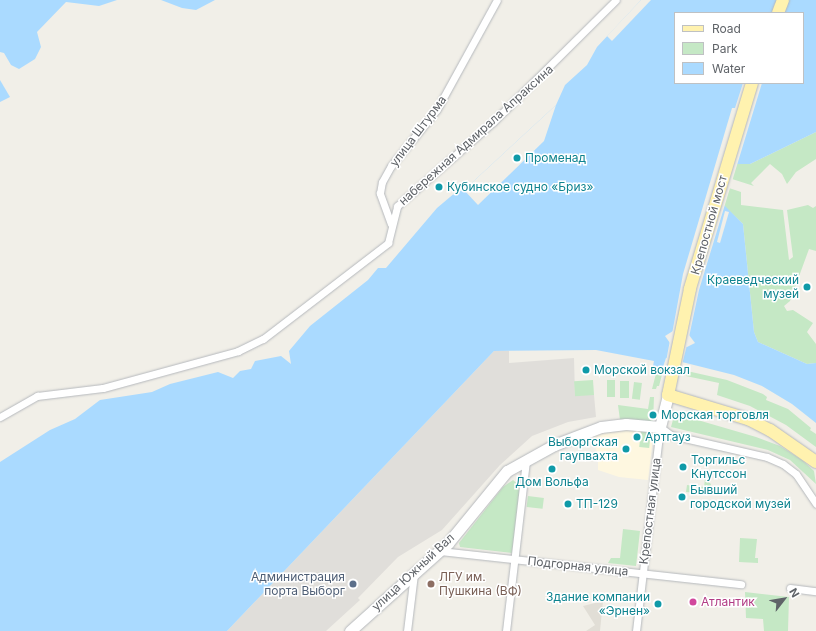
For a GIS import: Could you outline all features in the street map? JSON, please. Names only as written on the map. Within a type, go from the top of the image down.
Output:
[{"type":"main road","points":[[778,12],[783,0]]},
{"type":"main road","name":"Крепостной мост","points":[[673,369],[690,289],[752,84]]},
{"type":"main road","name":"Крепостная улица","points":[[668,395],[673,369]]},
{"type":"main road","points":[[668,395],[748,419],[784,438],[816,462]]},
{"type":"street","name":"улица Штурма","points":[[391,224],[380,193],[382,182],[391,166],[437,109],[497,0]]},
{"type":"street","name":"набережная Адмирала Апраксина","points":[[0,417],[37,396],[102,388],[254,345],[388,243],[392,233],[391,224],[397,206],[493,122],[616,0]]},
{"type":"street","name":"Крепостная улица","points":[[636,631],[660,427],[668,395]]},
{"type":"street","name":"улица Южный Вал","points":[[350,631],[440,551],[501,476],[554,445],[607,425],[660,427]]},
{"type":"street","points":[[660,427],[671,435],[767,457],[783,464],[801,480],[816,504]]},
{"type":"street","points":[[506,631],[526,460]]},
{"type":"street","name":"Подгорная улица","points":[[440,551],[741,584]]},
{"type":"street","points":[[406,631],[414,574]]},
{"type":"street","points":[[790,588],[816,591]]},
{"type":"shaded area","points":[[494,351],[509,351],[509,363],[574,358],[575,395],[594,395],[596,417],[568,422],[532,436],[500,465],[442,530],[398,557],[358,598],[360,600],[326,631],[227,631]]},
{"type":"shaded area","points":[[616,426],[654,430],[648,480],[619,477],[598,470],[598,455],[592,437]]},
{"type":"shaded area","points":[[603,601],[600,631],[586,631],[595,625],[583,606]]},
{"type":"green space","points":[[816,132],[816,159],[796,172],[787,184],[782,174],[770,164],[751,183],[754,186],[732,179],[736,164],[750,164]]},
{"type":"green space","points":[[729,188],[741,192],[741,205],[783,210],[789,260],[793,257],[787,210],[808,205],[813,208],[816,206],[816,251],[809,249],[790,301],[784,306],[787,311],[793,310],[813,323],[807,332],[816,344],[816,363],[807,364],[758,342],[754,332],[743,224],[724,206]]},
{"type":"green space","points":[[658,366],[664,367],[659,386],[657,386],[656,389],[652,389]]},
{"type":"green space","points":[[687,371],[727,380],[763,394],[767,397],[766,400],[788,409],[811,428],[810,430],[816,434],[816,447],[786,425],[750,406],[717,395],[719,383],[686,376]]},
{"type":"green space","points":[[593,380],[594,395],[575,396],[574,381]]},
{"type":"green space","points":[[607,380],[615,380],[615,397],[607,397]]},
{"type":"green space","points":[[620,381],[629,381],[629,398],[620,398]]},
{"type":"green space","points":[[634,382],[642,383],[640,400],[632,399]]},
{"type":"green space","points":[[650,397],[654,397],[653,423],[620,420],[618,405],[648,409]]},
{"type":"green space","points":[[677,414],[756,437],[780,446],[802,460],[814,471],[816,484],[790,460],[768,450],[671,427],[674,416]]},
{"type":"green space","points":[[641,430],[651,431],[649,448],[639,447]]},
{"type":"green space","points":[[705,479],[711,484],[708,494],[686,492],[687,485],[704,487]]},
{"type":"green space","points":[[513,480],[520,486],[512,553],[460,547],[459,543],[503,487]]},
{"type":"green space","points":[[528,496],[544,498],[543,509],[527,507]]},
{"type":"green space","points":[[623,529],[640,531],[636,566],[608,563],[611,558],[620,558]]},
{"type":"green space","points":[[740,538],[757,539],[755,558],[758,558],[758,563],[739,562]]},
{"type":"green space","points":[[745,592],[789,597],[788,631],[764,631],[763,619],[746,618]]},
{"type":"water","points":[[0,0],[117,0],[99,6],[66,2],[37,32],[41,47],[35,59],[19,69],[11,65],[4,53],[0,52]]},
{"type":"water","points":[[161,0],[215,0],[196,10],[182,8]]},
{"type":"water","points":[[641,0],[816,0],[816,132],[750,164],[736,164],[724,205],[743,224],[754,332],[758,342],[807,364],[816,363],[816,423],[792,404],[762,386],[734,375],[666,358],[663,367],[656,367],[653,366],[654,361],[596,350],[494,351],[227,631],[0,631],[0,462],[50,430],[75,419],[100,400],[152,392],[170,384],[218,372],[233,378],[240,371],[251,369],[255,361],[281,356],[291,364],[289,351],[310,326],[368,280],[378,268],[386,268],[437,208],[456,192],[464,190],[556,105],[565,85],[587,65],[597,47]],"holes":[[[673,331],[689,335],[695,343],[687,347],[670,343],[665,336]]]},
{"type":"water","points":[[0,80],[10,97],[0,102]]},
{"type":"pier","points":[[641,0],[651,0],[612,41],[607,36]]},
{"type":"pier","points":[[743,84],[762,84],[699,290],[689,337],[672,334],[683,274],[732,108],[735,108]]},
{"type":"pier","points":[[556,105],[544,141],[478,205],[464,190]]},
{"type":"pier","points":[[725,211],[729,212],[720,243],[717,242]]},
{"type":"pier","points":[[670,340],[687,345],[682,365],[667,361],[665,367]]},
{"type":"place","name":"Променад","points":[[517,158]]},
{"type":"place","name":"Кубинское судно «Бриз»","points":[[439,187]]},
{"type":"place","name":"Краеведческий музей","points":[[807,287]]},
{"type":"place","name":"Морской вокзал","points":[[586,370]]},
{"type":"place","name":"Морская торговля","points":[[653,415]]},
{"type":"place","name":"Артгауз","points":[[637,437]]},
{"type":"place","name":"Выборгская гаупвахта","points":[[626,449]]},
{"type":"place","name":"Торгильс Кнутссон","points":[[683,467]]},
{"type":"place","name":"Дом Вольфа","points":[[552,469]]},
{"type":"place","name":"Бывший городской музей","points":[[682,497]]},
{"type":"place","name":"ТП-129","points":[[568,504]]},
{"type":"place","name":"Администрация порта Выборг","points":[[353,584]]},
{"type":"place","name":"ЛГУ им. Пушкина (ВФ)","points":[[431,584]]},
{"type":"place","name":"Атлантик","points":[[693,602]]},
{"type":"place","name":"Здание компании «Эрнен»","points":[[658,604]]}]
